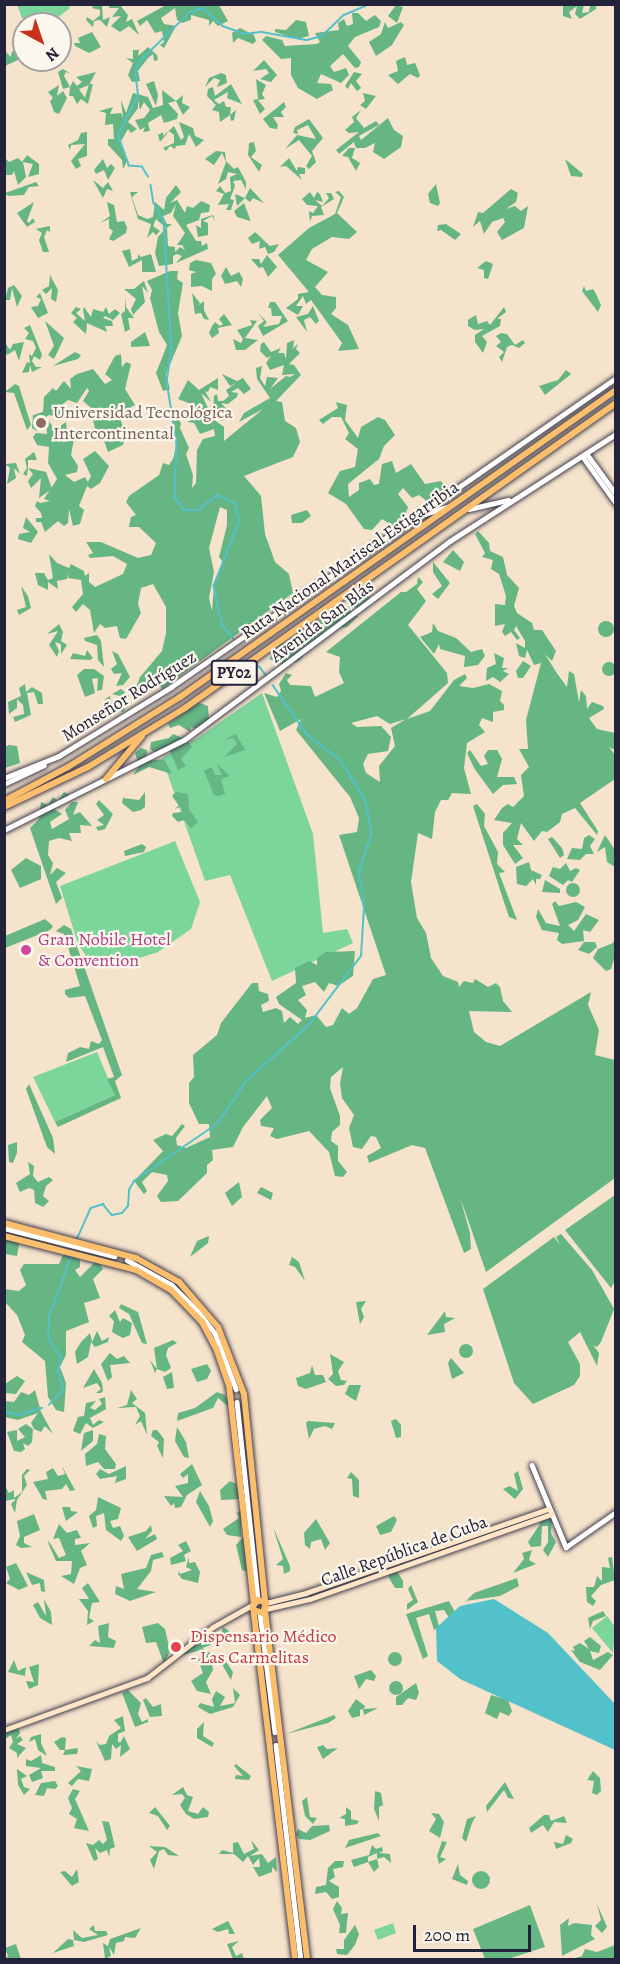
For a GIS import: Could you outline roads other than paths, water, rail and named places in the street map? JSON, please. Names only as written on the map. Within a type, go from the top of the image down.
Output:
[{"type":"highway","name":"Ruta Nacional Mariscal Estigarribia","points":[[4,801],[50,777],[180,697],[615,390]]},
{"type":"highway","name":"Ruta Nacional Mariscal Estigarribia","points":[[4,807],[78,772],[144,733],[615,403]]},
{"type":"highway","points":[[106,779],[144,733]]},
{"type":"highway","points":[[4,1223],[120,1261],[158,1281],[194,1312],[216,1348],[237,1396],[275,1738],[307,1959]]},
{"type":"highway","points":[[4,1236],[87,1249],[123,1252],[167,1274],[204,1308],[226,1340],[237,1396],[275,1738],[294,1959]]},
{"type":"highway","points":[[120,1261],[123,1252]]},
{"type":"highway","points":[[120,1261],[123,1252]]},
{"type":"main road","name":"Calle República de Cuba","points":[[260,1606],[306,1593],[550,1511]]},
{"type":"main road","points":[[4,1730],[147,1678],[246,1606],[260,1606]]},
{"type":"street","name":"Monseñor Rodríguez","points":[[4,778],[59,756],[171,687],[615,378]]},
{"type":"street","name":"Avenida San Blás","points":[[4,830],[184,741],[473,526],[585,456],[615,434]]},
{"type":"street","points":[[585,456],[615,494]]},
{"type":"street","points":[[585,456],[615,503]]},
{"type":"street","points":[[459,514],[513,499]]},
{"type":"street","points":[[416,517],[456,504]]},
{"type":"street","points":[[4,784],[59,756]]},
{"type":"street","points":[[4,1228],[68,1245]]},
{"type":"street","points":[[532,1465],[566,1548],[615,1512]]},
{"type":"street","points":[[275,1738],[301,1959]]},
{"type":"water","points":[[494,1599],[548,1633],[615,1704],[615,1750],[460,1679],[437,1661],[436,1628],[460,1606]]},
{"type":"waterway","points":[[148,177],[142,167],[129,166],[118,135],[138,95],[135,72],[140,61],[190,12],[203,8],[223,26],[245,34],[262,32],[307,40],[322,36],[344,15],[370,4]]},
{"type":"waterway","points":[[151,185],[154,203],[164,221],[172,350],[167,381],[177,444],[175,497],[184,510],[198,510],[218,495],[236,504],[240,521],[214,586],[222,624],[233,638]]},
{"type":"waterway","points":[[259,666],[266,675]]},
{"type":"waterway","points":[[76,1241],[91,1208],[103,1204],[112,1215],[122,1213],[128,1206],[129,1190],[134,1181],[218,1123],[247,1080],[308,1026],[361,956],[364,908],[359,872],[372,833],[365,800],[340,760],[307,735],[273,686]]},
{"type":"waterway","points":[[49,1405],[63,1390],[58,1372],[61,1358],[48,1338],[49,1317],[71,1257]]},
{"type":"waterway","points":[[4,1406],[7,1412],[19,1415],[42,1408]]},
{"type":"place","name":"Universidad Tecnológica Intercontinental","points":[[41,423]]},
{"type":"place","name":"Gran Nobile Hotel & Convention","points":[[26,950]]},
{"type":"place","name":"Dispensario Médico - Las Carmelitas","points":[[176,1647]]}]
